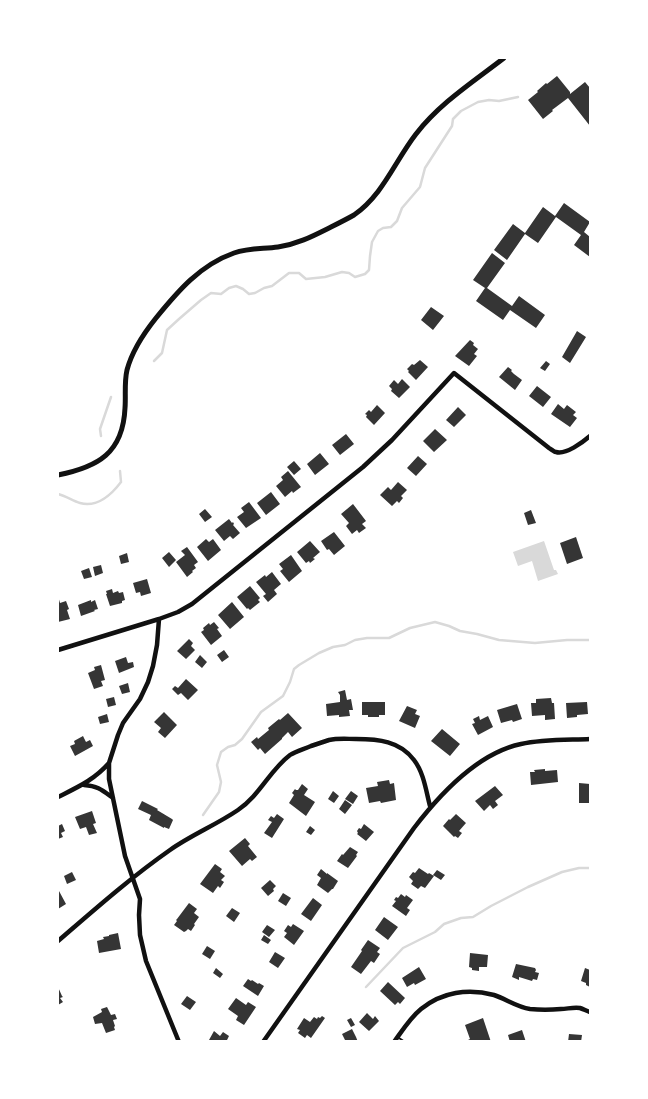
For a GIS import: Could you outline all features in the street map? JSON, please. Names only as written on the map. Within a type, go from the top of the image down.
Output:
[{"type":"street","points":[[58,475],[96,463],[114,446],[124,422],[126,407],[125,383],[131,358],[151,324],[188,281],[204,268],[221,258],[246,250],[278,247],[304,241],[355,214],[377,194],[415,136],[442,105],[504,58]]},
{"type":"street","points":[[58,650],[159,619],[192,604],[363,467],[392,440],[454,373],[556,452],[563,452],[576,447],[590,436]]},
{"type":"street","points":[[159,619],[153,666],[140,698],[123,723],[118,735],[109,763],[109,779],[125,856],[140,899],[140,934],[146,961],[180,1042]]},
{"type":"street","points":[[58,941],[133,878],[182,842],[240,808],[292,753],[330,740],[374,739],[390,742],[403,748],[414,759],[421,771],[430,806]]},
{"type":"street","points":[[264,1042],[414,828],[430,806],[445,791],[484,759],[496,752],[522,744],[590,739]]},
{"type":"street","points":[[58,797],[84,785],[109,763]]},
{"type":"street","points":[[84,785],[94,785],[113,798]]},
{"type":"street","points":[[395,1040],[421,1009],[446,995],[468,991],[492,995],[515,1005],[538,1010],[581,1008],[590,1012]]},
{"type":"lane","points":[[395,1040],[405,1042]]},
{"type":"shaded area","points":[[544,541],[554,570],[558,574],[538,581],[532,561],[518,566],[513,552]]},
{"type":"building","points":[[557,76],[570,94],[585,82],[590,88],[590,126],[568,98],[543,119],[528,100],[546,83]]},
{"type":"building","points":[[564,203],[590,222],[584,232],[590,237],[590,257],[574,245],[581,235],[556,217],[538,243],[525,234],[507,260],[494,250],[513,224],[525,233],[543,207],[555,216]]},
{"type":"building","points":[[492,253],[505,263],[487,288],[512,306],[519,296],[545,315],[536,328],[510,310],[503,320],[476,301],[485,288],[473,280]]},
{"type":"building","points":[[431,307],[444,316],[433,330],[421,320]]},
{"type":"building","points":[[577,331],[586,337],[570,363],[562,357]]},
{"type":"building","points":[[470,340],[478,349],[474,354],[477,356],[469,366],[455,356]]},
{"type":"building","points":[[420,360],[428,367],[416,380],[407,369]]},
{"type":"building","points":[[546,361],[550,364],[545,371],[540,368]]},
{"type":"building","points":[[508,367],[522,380],[515,390],[499,377]]},
{"type":"building","points":[[402,379],[410,387],[399,398],[391,391],[392,389],[389,386],[394,380],[398,384]]},
{"type":"building","points":[[537,386],[551,397],[543,407],[529,396]]},
{"type":"building","points":[[558,404],[564,409],[567,405],[576,412],[573,415],[577,418],[570,427],[551,414]]},
{"type":"building","points":[[377,405],[385,413],[374,425],[365,414],[369,410],[371,412]]},
{"type":"building","points":[[458,407],[466,415],[454,427],[446,420]]},
{"type":"building","points":[[435,429],[447,440],[434,452],[423,441]]},
{"type":"building","points":[[346,434],[354,444],[340,455],[332,445]]},
{"type":"building","points":[[320,453],[329,464],[315,475],[307,464]]},
{"type":"building","points":[[418,456],[427,464],[416,476],[407,468]]},
{"type":"building","points":[[294,461],[301,469],[294,475],[287,467]]},
{"type":"building","points":[[288,471],[301,487],[285,497],[276,486],[283,480],[281,477]]},
{"type":"building","points":[[398,482],[407,490],[401,496],[403,498],[399,503],[397,501],[392,506],[380,495],[388,487],[391,490]]},
{"type":"building","points":[[271,492],[280,504],[266,515],[257,503]]},
{"type":"building","points":[[249,502],[261,518],[246,528],[237,517],[244,512],[241,508]]},
{"type":"building","points":[[353,504],[366,521],[362,524],[366,528],[359,533],[357,530],[352,534],[346,526],[349,523],[341,514]]},
{"type":"building","points":[[205,509],[212,517],[205,522],[199,514]]},
{"type":"building","points":[[531,510],[536,523],[528,525],[524,513]]},
{"type":"building","points":[[229,519],[240,533],[233,539],[230,536],[224,541],[215,530]]},
{"type":"building","points":[[334,532],[345,546],[334,555],[329,549],[327,550],[321,541]]},
{"type":"building","points":[[576,537],[583,558],[567,564],[560,543]]},
{"type":"building","points":[[206,539],[209,542],[213,539],[221,550],[208,561],[197,547]]},
{"type":"building","points":[[310,541],[320,552],[310,563],[309,561],[306,563],[297,552]]},
{"type":"building","points":[[187,547],[198,562],[194,565],[196,568],[187,577],[176,562],[185,555],[181,551]]},
{"type":"building","points":[[169,552],[176,560],[169,567],[162,558]]},
{"type":"building","points":[[127,553],[129,562],[121,564],[119,556]]},
{"type":"building","points":[[291,555],[302,571],[289,582],[280,571],[283,569],[279,564]]},
{"type":"building","points":[[101,565],[103,573],[95,576],[93,567]]},
{"type":"building","points":[[89,568],[92,577],[84,579],[81,571]]},
{"type":"building","points":[[272,572],[281,584],[274,590],[277,594],[268,602],[263,596],[266,594],[256,582]]},
{"type":"building","points":[[147,579],[151,593],[141,596],[140,592],[136,593],[133,583]]},
{"type":"building","points":[[250,586],[260,598],[258,600],[260,602],[250,610],[237,597]]},
{"type":"building","points":[[112,589],[113,593],[123,592],[125,600],[122,603],[110,606],[106,591]]},
{"type":"building","points":[[58,596],[60,603],[66,601],[70,619],[58,622]]},
{"type":"building","points":[[91,600],[91,602],[95,600],[98,609],[81,616],[78,605]]},
{"type":"building","points":[[232,602],[244,617],[230,629],[218,615]]},
{"type":"building","points":[[214,622],[222,636],[211,645],[201,632],[209,623],[210,625]]},
{"type":"building","points":[[189,639],[193,643],[191,646],[195,650],[186,659],[177,651]]},
{"type":"building","points":[[224,650],[229,657],[222,662],[217,655]]},
{"type":"building","points":[[200,655],[207,662],[202,668],[195,662]]},
{"type":"building","points":[[126,657],[128,663],[133,662],[134,667],[119,673],[115,661]]},
{"type":"building","points":[[101,665],[105,680],[101,681],[103,686],[94,689],[88,673],[95,670],[94,667]]},
{"type":"building","points":[[186,679],[198,690],[188,700],[181,693],[178,695],[172,689],[175,686],[178,688]]},
{"type":"building","points":[[128,683],[130,692],[122,694],[119,686]]},
{"type":"building","points":[[345,690],[347,700],[351,699],[353,710],[349,710],[350,716],[327,716],[326,704],[340,702],[338,692]]},
{"type":"building","points":[[114,697],[116,705],[108,707],[106,699]]},
{"type":"building","points":[[551,698],[552,703],[554,703],[555,719],[545,720],[545,715],[532,716],[531,703],[536,703],[536,699]]},
{"type":"building","points":[[362,702],[385,702],[385,715],[368,717],[368,715],[362,715]]},
{"type":"building","points":[[587,702],[588,714],[567,718],[566,703]]},
{"type":"building","points":[[517,704],[522,719],[501,723],[497,710]]},
{"type":"building","points":[[407,706],[417,710],[415,714],[420,716],[415,728],[399,721]]},
{"type":"building","points":[[164,712],[177,725],[165,738],[158,732],[161,728],[154,722]]},
{"type":"building","points":[[288,713],[302,728],[292,737],[288,732],[265,754],[260,748],[258,750],[251,742],[257,737],[258,739],[269,730],[268,728]]},
{"type":"building","points":[[107,714],[109,722],[100,724],[98,717]]},
{"type":"building","points":[[479,716],[480,720],[488,716],[493,727],[478,735],[472,724],[475,723],[473,719]]},
{"type":"building","points":[[442,729],[460,744],[450,756],[431,741]]},
{"type":"building","points":[[83,736],[86,742],[90,740],[93,746],[75,756],[70,746],[75,744],[74,741]]},
{"type":"building","points":[[545,769],[545,771],[557,770],[558,782],[531,785],[530,772]]},
{"type":"building","points":[[389,780],[390,784],[394,783],[396,800],[369,803],[366,788],[378,786],[377,782]]},
{"type":"building","points":[[579,783],[590,784],[590,803],[579,803]]},
{"type":"building","points":[[302,784],[308,789],[304,795],[315,802],[306,816],[289,803],[294,795],[292,793],[295,789],[298,790]]},
{"type":"building","points":[[495,786],[503,795],[495,801],[498,805],[493,809],[490,805],[484,811],[475,801]]},
{"type":"building","points":[[333,791],[339,796],[334,803],[328,799]]},
{"type":"building","points":[[351,791],[358,796],[353,804],[345,799]]},
{"type":"building","points":[[345,800],[352,805],[345,814],[339,809]]},
{"type":"building","points":[[142,801],[158,809],[173,820],[169,829],[149,820],[151,815],[138,809]]},
{"type":"building","points":[[92,811],[96,823],[93,824],[97,833],[89,835],[86,827],[80,829],[75,817]]},
{"type":"building","points":[[277,814],[284,819],[272,838],[264,833],[272,822],[268,820],[271,816],[274,818]]},
{"type":"building","points":[[456,814],[466,823],[459,831],[462,833],[458,838],[454,837],[443,826]]},
{"type":"building","points":[[62,824],[65,831],[61,833],[63,837],[58,839],[58,826]]},
{"type":"building","points":[[364,824],[374,832],[366,841],[357,834],[359,828],[361,829]]},
{"type":"building","points":[[310,826],[315,830],[311,835],[306,832]]},
{"type":"building","points":[[245,838],[250,844],[248,846],[257,857],[252,861],[250,859],[242,866],[229,851]]},
{"type":"building","points":[[350,847],[358,852],[348,868],[337,861]]},
{"type":"building","points":[[215,864],[222,869],[220,872],[225,876],[221,880],[224,882],[220,888],[218,886],[213,893],[200,884]]},
{"type":"building","points":[[419,868],[434,876],[425,888],[421,886],[418,889],[411,884],[413,881],[409,877]]},
{"type":"building","points":[[321,869],[338,881],[328,893],[317,885],[321,878],[317,875]]},
{"type":"building","points":[[437,870],[445,875],[441,880],[433,875]]},
{"type":"building","points":[[72,872],[76,880],[67,884],[64,876]]},
{"type":"building","points":[[270,880],[276,886],[273,889],[274,891],[268,896],[261,888]]},
{"type":"building","points":[[58,891],[66,904],[58,909]]},
{"type":"building","points":[[283,893],[291,898],[286,906],[278,901]]},
{"type":"building","points":[[401,894],[413,900],[407,908],[410,910],[406,916],[392,906],[396,901],[394,900],[396,897],[398,898]]},
{"type":"building","points":[[313,898],[322,905],[311,921],[301,914]]},
{"type":"building","points":[[189,903],[197,909],[194,913],[199,917],[191,931],[188,929],[184,932],[174,925]]},
{"type":"building","points":[[232,908],[240,913],[234,922],[226,916]]},
{"type":"building","points":[[384,917],[398,927],[388,940],[375,930]]},
{"type":"building","points":[[293,924],[304,931],[294,945],[284,937],[287,933],[284,931],[288,925],[291,927]]},
{"type":"building","points":[[267,925],[275,930],[269,937],[262,932]]},
{"type":"building","points":[[118,933],[121,949],[99,953],[97,941],[104,939],[103,937]]},
{"type":"building","points":[[264,935],[271,940],[268,944],[261,940]]},
{"type":"building","points":[[368,940],[380,948],[377,952],[380,954],[374,963],[371,961],[361,974],[351,967]]},
{"type":"building","points":[[207,946],[215,951],[210,959],[202,954]]},
{"type":"building","points":[[275,952],[285,958],[278,968],[269,962]]},
{"type":"building","points":[[470,953],[488,955],[487,967],[479,967],[479,971],[472,970],[469,967]]},
{"type":"building","points":[[516,964],[535,968],[535,972],[539,973],[537,980],[533,979],[532,981],[519,977],[519,980],[512,977]]},
{"type":"building","points":[[419,967],[426,979],[407,987],[402,978]]},
{"type":"building","points":[[216,968],[223,974],[220,978],[213,973]]},
{"type":"building","points":[[585,968],[590,970],[590,987],[581,981]]},
{"type":"building","points":[[248,979],[264,986],[258,996],[243,986]]},
{"type":"building","points":[[388,982],[405,998],[400,1004],[398,1002],[395,1005],[380,991]]},
{"type":"building","points":[[58,987],[63,997],[60,998],[63,1002],[58,1005]]},
{"type":"building","points":[[187,996],[196,1002],[190,1010],[181,1004]]},
{"type":"building","points":[[236,998],[246,1005],[248,1002],[256,1007],[244,1025],[236,1020],[238,1016],[228,1009]]},
{"type":"building","points":[[107,1007],[111,1015],[115,1014],[117,1019],[113,1020],[115,1030],[106,1033],[102,1023],[95,1024],[93,1017],[102,1012],[101,1009]]},
{"type":"building","points":[[367,1013],[373,1019],[375,1016],[379,1021],[369,1031],[359,1022]]},
{"type":"building","points":[[322,1016],[325,1018],[311,1038],[307,1035],[305,1038],[298,1033],[300,1030],[297,1029],[304,1018],[310,1022],[314,1017],[317,1019]]},
{"type":"building","points":[[351,1018],[355,1025],[351,1027],[347,1020]]},
{"type":"building","points":[[483,1018],[491,1042],[469,1042],[468,1040],[470,1039],[465,1025]]},
{"type":"building","points":[[352,1029],[358,1042],[346,1042],[342,1034]]},
{"type":"building","points":[[522,1030],[526,1042],[510,1042],[508,1035]]},
{"type":"building","points":[[214,1031],[220,1036],[223,1032],[229,1036],[226,1042],[211,1042],[209,1040]]},
{"type":"building","points":[[569,1034],[582,1035],[581,1042],[568,1042]]},
{"type":"waterway","points":[[154,361],[162,353],[167,330],[211,293],[221,294],[229,288],[236,286],[249,294],[255,293],[272,286],[289,273],[299,273],[306,279],[325,277],[342,272],[349,273],[355,277],[365,274],[369,270],[372,242],[378,231],[391,227],[397,221],[402,208],[420,187],[425,168],[452,126],[453,119],[461,111],[478,102],[499,101],[518,97]]},
{"type":"waterway","points":[[101,436],[100,429],[111,397]]},
{"type":"waterway","points":[[58,494],[80,503],[92,504],[98,502],[109,495],[121,482],[120,471]]},
{"type":"waterway","points":[[203,815],[219,792],[221,782],[217,765],[221,752],[242,739],[261,712],[283,696],[294,669],[319,653],[355,640],[389,638],[410,628],[435,622],[460,631],[499,640],[535,643],[590,640]]},
{"type":"waterway","points":[[366,987],[403,948],[435,932],[444,924],[461,918],[473,917],[528,887],[562,872],[579,868],[590,868]]}]
